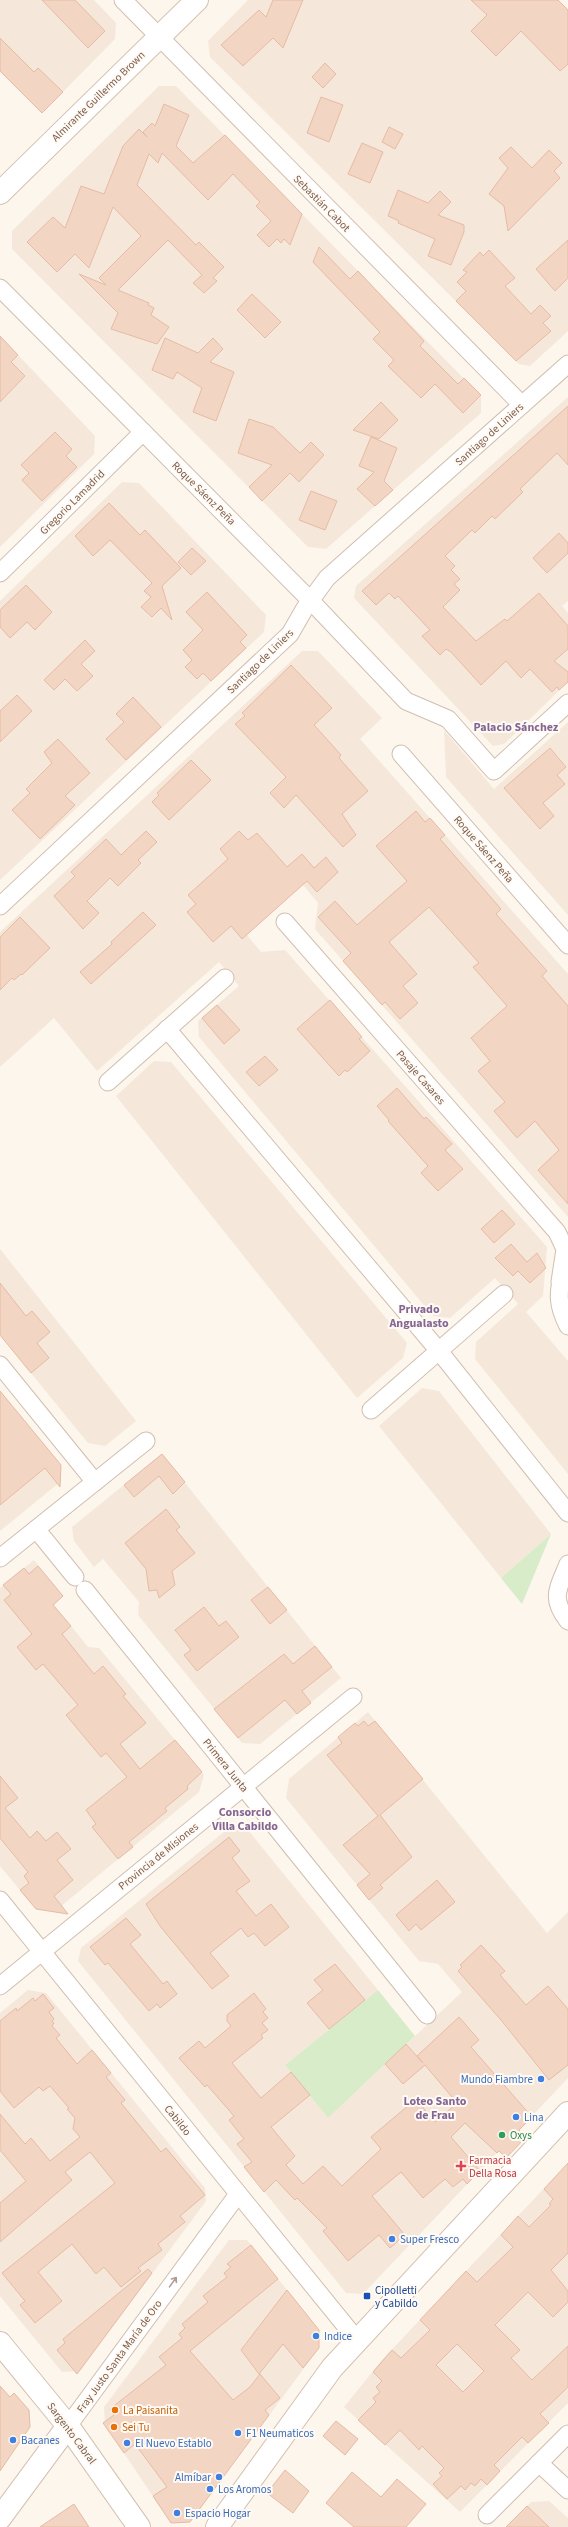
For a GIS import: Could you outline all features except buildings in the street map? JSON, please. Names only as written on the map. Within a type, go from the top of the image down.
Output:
[{"type":"main road","name":"Almirante Guillermo Brown","points":[[0,193],[196,0]]},
{"type":"main road","points":[[217,2527],[318,2385],[357,2340],[568,2113]]},
{"type":"main road","name":"Sargento Cabral","points":[[0,2343],[68,2426],[139,2527]]},
{"type":"main road","name":"Fray Justo Santa María de Oro","points":[[0,2518],[68,2426]]},
{"type":"street","name":"Sebastián Cabot","points":[[123,0],[522,405]]},
{"type":"street","name":"Roque Sáenz Peña","points":[[0,288],[310,600],[406,701],[448,719],[494,771],[568,703]]},
{"type":"street","name":"Santiago de Liniers","points":[[0,906],[290,634],[310,600],[327,578],[568,364]]},
{"type":"street","name":"Gregorio Lamadrid","points":[[0,573],[143,432]]},
{"type":"street","name":"Roque Sáenz Peña","points":[[400,754],[568,945]]},
{"type":"street","name":"Pasaje Casares","points":[[285,922],[562,1237],[565,1249],[558,1297],[561,1312],[568,1326]]},
{"type":"street","points":[[108,1082],[225,978]]},
{"type":"street","points":[[167,1029],[439,1351],[568,1513]]},
{"type":"street","name":"Pasaje Casares","points":[[560,1282],[568,1266]]},
{"type":"street","points":[[371,1410],[504,1294]]},
{"type":"street","points":[[0,1365],[95,1482]]},
{"type":"street","points":[[0,1558],[146,1440]]},
{"type":"street","name":"Primera Junta","points":[[36,1529],[427,2015]]},
{"type":"street","points":[[568,1564],[558,1589],[556,1603],[568,1621]]},
{"type":"street","name":"Provincia de Misiones","points":[[0,1986],[353,1697]]},
{"type":"street","name":"Cabildo","points":[[0,1900],[357,2340]]},
{"type":"street","name":"Fray Justo Santa María de Oro","points":[[68,2426],[238,2194]]},
{"type":"street","points":[[487,2515],[568,2434]]},
{"type":"street","points":[[539,2463],[568,2490]]},
{"type":"shaded area","points":[[0,0],[94,0],[116,23],[115,39],[42,113],[0,71]]},
{"type":"shaded area","points":[[248,0],[558,0],[568,10],[568,331],[530,366],[519,364],[210,57],[208,41]]},
{"type":"shaded area","points":[[159,86],[176,86],[481,396],[481,413],[326,549],[308,547],[12,249],[12,231]]},
{"type":"shaded area","points":[[0,336],[95,436],[94,454],[0,547]]},
{"type":"shaded area","points":[[568,397],[568,601],[562,606],[568,613],[568,682],[504,744],[493,746],[354,598],[356,586]]},
{"type":"shaded area","points":[[122,482],[139,483],[266,615],[264,632],[0,880],[0,601]]},
{"type":"shaded area","points":[[302,651],[318,651],[382,718],[360,739],[568,974],[568,1217],[315,929],[318,903],[303,885],[247,935],[261,952],[285,950],[547,1247],[543,1296],[526,1312],[568,1361],[568,1474],[475,1359],[476,1342],[518,1304],[495,1278],[450,1318],[433,1316],[199,1037],[198,1021],[239,986],[219,962],[97,1071],[54,1018],[0,1067],[0,932]]},
{"type":"shaded area","points":[[568,722],[568,915],[446,777],[444,730],[494,789]]},
{"type":"shaded area","points":[[154,1061],[171,1062],[407,1343],[403,1358],[357,1398],[116,1096]]},
{"type":"shaded area","points":[[0,1249],[136,1421],[105,1446],[88,1443],[0,1335]]},
{"type":"shaded area","points":[[422,1388],[439,1391],[551,1534],[501,1578],[379,1426]]},
{"type":"shaded area","points":[[0,1391],[61,1465],[60,1482],[0,1531]]},
{"type":"shaded area","points":[[162,1454],[341,1678],[260,1744],[242,1743],[138,1615],[139,1602],[103,1559],[94,1567],[74,1541],[72,1527]]},
{"type":"shaded area","points":[[34,1560],[63,1596],[54,1605],[88,1647],[99,1648],[204,1775],[199,1792],[54,1912],[36,1909],[0,1866],[0,1588]]},
{"type":"shaded area","points":[[368,1712],[547,1933],[568,1912],[568,2078],[363,2294],[346,2293],[78,1961],[81,1948],[230,1827],[248,1830],[378,1990],[285,2065],[328,2118],[462,1992],[438,1964],[419,1961],[286,1798],[289,1779]]},
{"type":"shaded area","points":[[28,1990],[46,1993],[205,2188],[206,2201],[80,2371],[62,2372],[0,2296],[0,2013]]},
{"type":"shaded area","points":[[568,2163],[568,2403],[460,2512],[344,2407],[382,2360]]},
{"type":"shaded area","points":[[229,2240],[247,2240],[319,2330],[319,2348],[190,2522],[171,2523],[105,2425],[104,2407]]},
{"type":"shaded area","points":[[549,2501],[568,2518],[568,2527],[506,2527],[531,2502]]},
{"type":"green space","points":[[551,1534],[522,1604],[501,1578]]},
{"type":"green space","points":[[378,1990],[415,2036],[328,2118],[285,2065]]},
{"type":"place","name":"Mundo Fiambre","points":[[541,2079]]},
{"type":"place","name":"Lina","points":[[516,2117]]},
{"type":"place","name":"Oxys","points":[[502,2135]]},
{"type":"place","name":"Farmacia Della Rosa","points":[[461,2166]]},
{"type":"place","name":"Super Fresco","points":[[392,2239]]},
{"type":"place","name":"Cipolletti y Cabildo","points":[[367,2296]]},
{"type":"place","name":"Indice","points":[[316,2336]]},
{"type":"place","name":"La Paisanita","points":[[115,2410]]},
{"type":"place","name":"Sei Tu","points":[[114,2427]]},
{"type":"place","name":"F1 Neumaticos","points":[[238,2433]]},
{"type":"place","name":"Bacanes","points":[[13,2440]]},
{"type":"place","name":"El Nuevo Establo","points":[[127,2443]]},
{"type":"place","name":"Almíbar","points":[[219,2477]]},
{"type":"place","name":"Los Aromos","points":[[210,2489]]},
{"type":"place","name":"Espacio Hogar","points":[[177,2513]]},
{"type":"district","name":"Palacio Sánchez","points":[[516,727]]},
{"type":"district","name":"Privado Angualasto","points":[[419,1316]]},
{"type":"district","name":"Consorcio Villa Cabildo","points":[[245,1819]]},
{"type":"district","name":"Loteo Santo de Frau","points":[[435,2108]]}]
